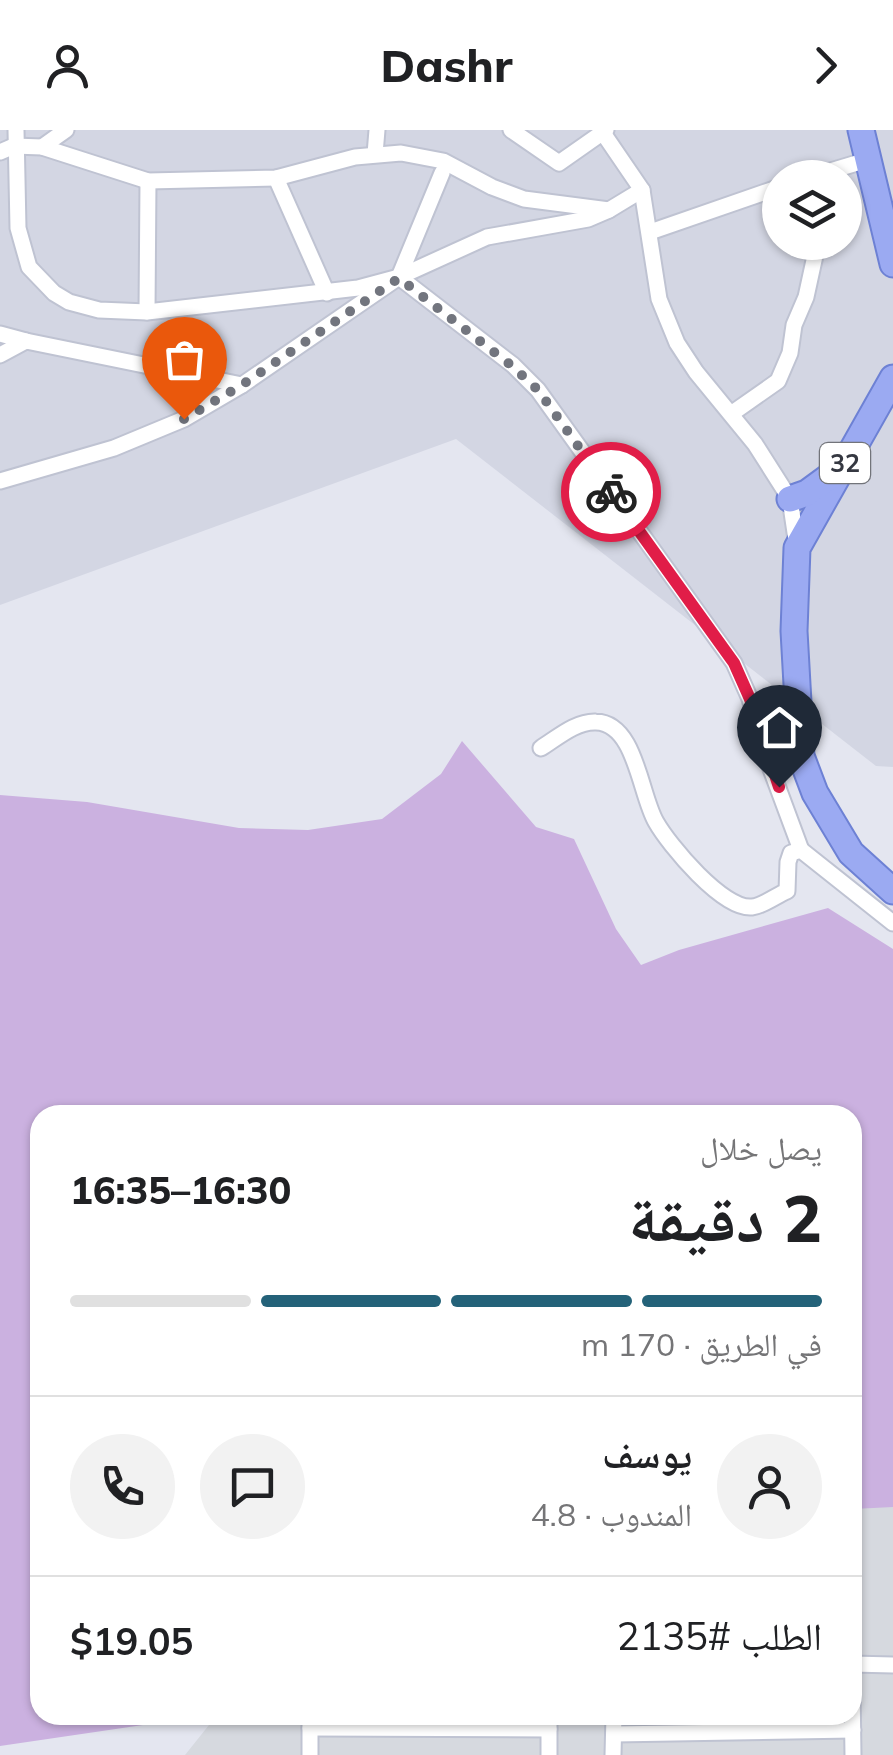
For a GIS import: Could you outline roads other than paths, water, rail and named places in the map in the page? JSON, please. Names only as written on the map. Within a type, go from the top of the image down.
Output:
[{"type":"main road","points":[[860,130],[887,214],[893,264]]},
{"type":"main road","name":"32","points":[[893,378],[798,548],[794,632],[802,756],[815,793],[841,838],[872,874],[893,891]]},
{"type":"main road","points":[[790,499],[807,493],[843,466]]},
{"type":"street","points":[[42,147],[66,130]]},
{"type":"street","points":[[375,154],[376,130]]},
{"type":"street","points":[[511,130],[559,163],[603,131],[642,190],[652,264],[666,320],[696,372],[731,414],[790,499],[798,548]]},
{"type":"street","points":[[609,210],[524,199],[426,156],[375,154],[276,178],[148,181],[42,147],[10,143],[22,250],[40,281],[82,306],[148,312],[327,293],[399,278],[512,366],[538,390],[734,663],[801,850],[893,923]]},
{"type":"street","points":[[862,162],[867,160]]},
{"type":"street","points":[[399,278],[442,173]]},
{"type":"street","points":[[276,178],[327,293]]},
{"type":"street","points":[[148,181],[148,312]]},
{"type":"street","points":[[0,481],[114,448],[184,419],[242,385],[399,278],[487,237],[588,218],[642,190]]},
{"type":"street","points":[[650,232],[762,193]]},
{"type":"street","points":[[731,414],[778,381],[790,353],[794,325],[806,297],[814,260]]},
{"type":"street","points":[[0,334],[242,385]]},
{"type":"street","points":[[0,355],[26,341]]},
{"type":"street","points":[[541,748],[581,723],[599,721],[614,727],[631,752],[655,821],[698,874],[732,902],[752,907],[781,893],[792,853],[801,850]]},
{"type":"street","points":[[862,1664],[893,1664]]},
{"type":"street","points":[[310,1725],[310,1755]]},
{"type":"street","points":[[549,1725],[549,1755]]},
{"type":"street","points":[[614,1725],[614,1755]]},
{"type":"street","points":[[853,1725],[854,1755]]},
{"type":"street","points":[[614,1734],[853,1730]]}]
